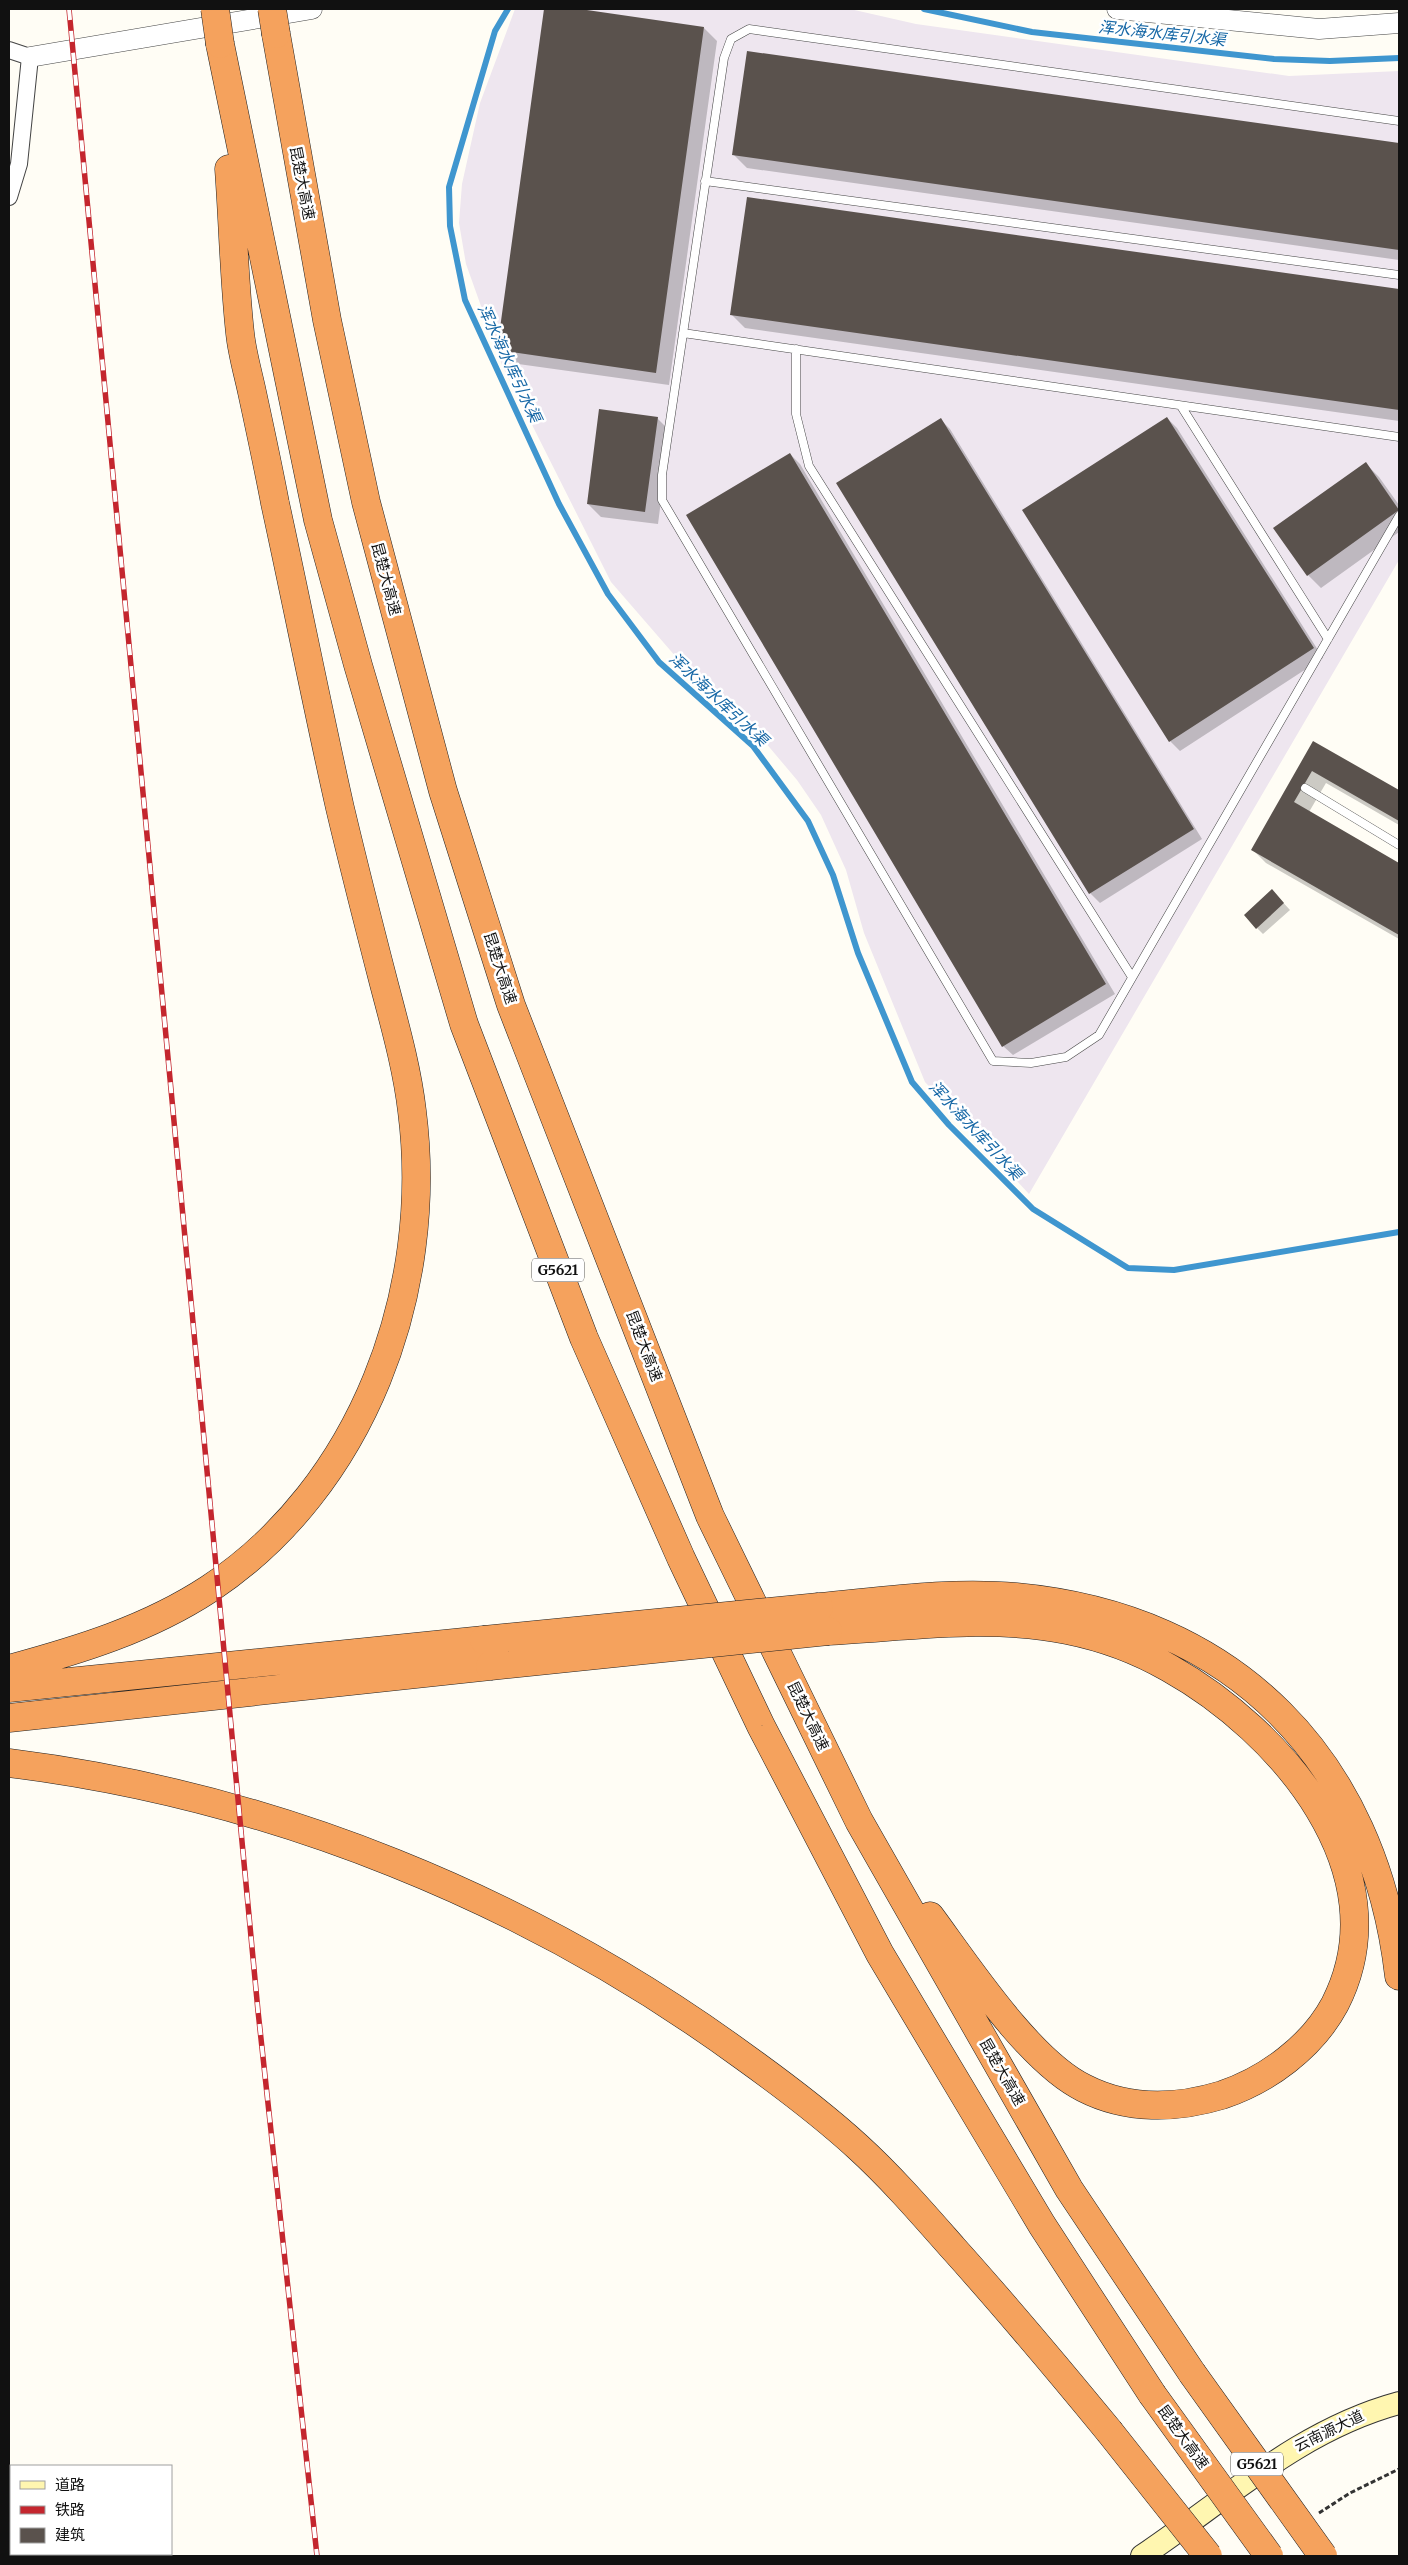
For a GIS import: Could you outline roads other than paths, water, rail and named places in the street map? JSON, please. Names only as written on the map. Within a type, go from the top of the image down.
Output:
[{"type":"highway","name":"昆楚大高速","points":[[215,9],[221,57],[318,520],[361,674],[464,1024],[584,1338],[681,1558],[761,1726],[880,1954],[1042,2225],[1152,2394],[1269,2556]]},
{"type":"highway","name":"昆楚大高速","points":[[274,22],[327,320],[366,502],[443,791],[511,1005],[710,1516],[859,1821],[1069,2190],[1192,2373],[1323,2556]]},
{"type":"highway","points":[[9,1669],[97,1644],[157,1618],[216,1584],[253,1556],[291,1520],[322,1482],[348,1442],[368,1401],[384,1360],[396,1320],[410,1243],[414,1209],[414,1150],[412,1111],[406,1074],[340,810],[240,336],[221,57]]},
{"type":"highway","points":[[9,1718],[490,1666],[823,1619],[975,1595],[1041,1600],[1100,1612],[1132,1621],[1181,1642],[1230,1670],[1262,1694],[1292,1723],[1320,1757],[1344,1797],[1366,1842],[1384,1894],[1399,1976]]},
{"type":"highway","points":[[9,1688],[484,1640],[823,1619],[1046,1626],[1123,1646],[1189,1679],[1235,1712],[1280,1757],[1322,1814],[1338,1846],[1350,1877],[1356,1906],[1356,1935],[1352,1961],[1344,1986],[1331,2010],[1316,2031],[1278,2067],[1255,2081],[1206,2100],[1181,2105],[1130,2104],[1105,2098],[1082,2088],[1060,2073],[1040,2055],[994,2002],[859,1821]]},
{"type":"highway","points":[[9,1763],[126,1783],[189,1797],[326,1838],[398,1865],[473,1897],[549,1934],[626,1977],[704,2027],[781,2083],[858,2147],[924,2216],[1007,2309],[1109,2431],[1208,2556]]},
{"type":"main road","name":"云南源大道","points":[[1142,2556],[1255,2473],[1304,2442],[1344,2422],[1399,2403]]},
{"type":"street","points":[[9,50],[30,57],[312,9]]},
{"type":"street","points":[[1117,9],[1319,29],[1399,24]]},
{"type":"street","points":[[9,197],[19,164],[30,57]]},
{"type":"lane","points":[[1399,121],[749,29],[731,39],[724,58],[662,475],[662,500],[993,1061],[1031,1063],[1066,1057],[1099,1035],[1399,516]]},
{"type":"lane","points":[[706,180],[1399,275]]},
{"type":"lane","points":[[683,333],[1399,437]]},
{"type":"lane","points":[[796,349],[796,414],[809,466],[1132,977]]},
{"type":"lane","points":[[1181,406],[1328,639]]},
{"type":"lane","points":[[1305,788],[1399,845]]},
{"type":"waterway","name":"浑水海水库引水渠","points":[[508,9],[495,31],[449,187],[450,226],[465,300],[559,504],[608,594],[659,662],[753,746],[808,821],[833,875],[858,953],[912,1082],[949,1125],[1033,1209],[1128,1268],[1174,1270],[1399,1232]]},
{"type":"waterway","name":"浑水海水库引水渠","points":[[924,9],[1032,32],[1274,59],[1330,61],[1399,58]]},
{"type":"railway","points":[[69,9],[258,2011],[317,2556]]}]
